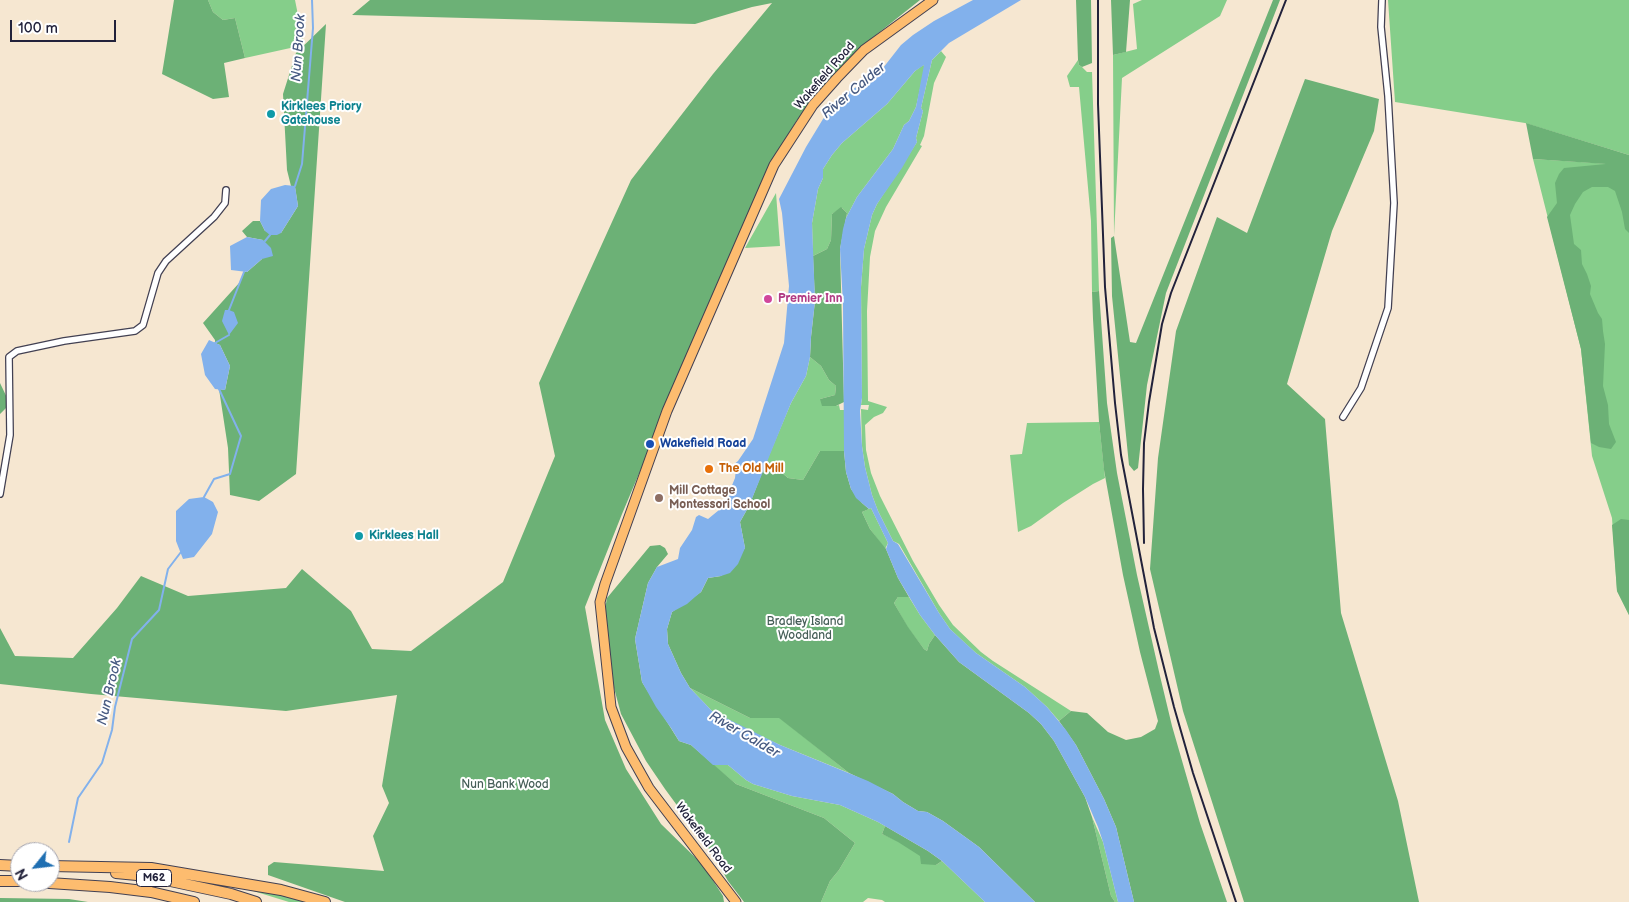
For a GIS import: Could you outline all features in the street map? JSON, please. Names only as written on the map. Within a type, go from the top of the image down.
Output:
[{"type":"highway","name":"Wakefield Road","points":[[736,902],[650,788],[626,747],[612,706],[600,602],[667,410],[774,165],[813,105],[837,78],[864,50],[933,0]]},
{"type":"highway","points":[[60,867],[151,868],[281,890],[325,902]]},
{"type":"highway","name":"M62","points":[[60,868],[147,876],[231,894],[256,902]]},
{"type":"highway","name":"M62","points":[[60,884],[151,892],[194,902]]},
{"type":"street","points":[[1343,417],[1361,388],[1388,308],[1394,203],[1388,96],[1381,27],[1382,0]]},
{"type":"street","points":[[0,494],[10,435],[9,357],[17,351],[64,341],[135,331],[142,325],[158,273],[166,261],[214,218],[225,203],[226,190]]},
{"type":"green space","points":[[174,0],[208,0],[213,12],[223,20],[235,18],[245,58],[224,63],[229,97],[213,99],[162,74]]},
{"type":"green space","points":[[208,0],[295,0],[304,45],[245,58],[235,18],[223,20],[213,12]]},
{"type":"green space","name":"Nun Bank Wood","points":[[370,0],[920,0],[857,50],[797,120],[766,172],[622,514],[585,607],[605,720],[626,769],[661,824],[703,865],[723,896],[724,902],[345,902],[268,875],[268,866],[274,862],[384,871],[373,836],[389,803],[382,786],[397,695],[286,711],[0,684],[0,628],[15,656],[73,658],[117,608],[141,576],[188,596],[286,588],[302,569],[351,611],[372,649],[411,651],[503,582],[555,456],[539,383],[631,180],[713,74],[772,3],[695,24],[352,15]]},
{"type":"green space","points":[[1076,0],[1091,0],[1092,63],[1082,67],[1079,65],[1078,60]]},
{"type":"green space","points":[[1111,0],[1130,0],[1126,52],[1113,55]]},
{"type":"green space","points":[[1142,0],[1227,0],[1220,16],[1122,78],[1114,236],[1113,55],[1137,49],[1133,4]]},
{"type":"green space","points":[[1273,0],[1280,0],[1166,293],[1147,385],[1138,468],[1134,471],[1129,465],[1112,296],[1111,238],[1114,236],[1130,342],[1136,343]]},
{"type":"green space","points":[[1388,0],[1629,0],[1629,155],[1525,123],[1395,102]]},
{"type":"green space","points":[[326,24],[296,474],[259,501],[230,495],[228,448],[219,389],[225,390],[230,366],[220,345],[215,343],[215,340],[203,323],[240,282],[244,272],[247,272],[262,259],[263,240],[247,237],[242,231],[253,221],[260,221],[265,231],[281,233],[298,206],[295,187],[291,186],[287,170],[283,94],[296,53]]},
{"type":"green space","points":[[941,51],[946,57],[934,83],[924,136],[920,145],[922,146],[886,207],[875,231],[870,257],[867,311],[868,401],[887,407],[883,413],[874,417],[865,425],[866,450],[871,473],[880,496],[913,561],[953,625],[993,661],[1071,711],[1059,721],[1025,687],[976,653],[950,629],[899,544],[893,541],[878,511],[865,467],[862,446],[861,409],[868,410],[869,405],[861,405],[861,287],[864,249],[872,215],[877,204],[917,142],[916,138],[923,111],[921,108],[932,60]]},
{"type":"green space","points":[[1078,60],[1079,65],[1087,72],[1092,72],[1099,291],[1092,292],[1091,221],[1079,87],[1070,87],[1067,76]]},
{"type":"green space","points":[[923,65],[925,66],[916,107],[909,121],[904,125],[893,149],[857,197],[846,218],[847,213],[842,208],[832,214],[831,240],[827,249],[813,256],[812,223],[818,189],[823,178],[823,169],[842,143],[887,104],[915,71]]},
{"type":"green space","points":[[1305,79],[1379,99],[1374,131],[1332,231],[1287,384],[1325,419],[1341,613],[1398,801],[1419,902],[1244,902],[1183,711],[1150,569],[1158,458],[1176,331],[1217,217],[1247,233]]},
{"type":"green space","points":[[1526,123],[1629,155],[1629,233],[1625,229],[1615,191],[1608,187],[1592,187],[1583,192],[1570,215],[1574,244],[1581,250],[1582,264],[1591,286],[1590,294],[1602,319],[1605,344],[1603,386],[1608,405],[1609,424],[1616,442],[1611,449],[1599,447],[1591,443],[1581,349],[1547,217],[1557,203],[1555,183],[1564,168],[1606,164],[1533,159]]},
{"type":"green space","points":[[1533,159],[1611,164],[1629,186],[1629,615],[1617,591],[1612,518],[1592,456],[1581,349]]},
{"type":"green space","points":[[776,193],[780,246],[745,248]]},
{"type":"green space","points":[[841,207],[847,213],[840,249],[844,402],[836,406],[822,406],[820,399],[835,395],[836,386],[829,380],[821,366],[810,357],[815,301],[813,256],[827,249],[831,240],[832,214]]},
{"type":"green space","points":[[1099,291],[1107,403],[1117,473],[1137,575],[1172,726],[1200,823],[1227,902],[1134,902],[1116,827],[1076,745],[1059,721],[1071,711],[1087,713],[1108,732],[1126,740],[1141,737],[1155,729],[1158,721],[1123,575],[1104,470],[1099,422],[1092,292]]},
{"type":"green space","points":[[810,357],[821,366],[829,380],[836,386],[835,395],[820,399],[836,406],[839,405],[840,410],[844,410],[844,451],[820,451],[803,480],[788,478],[767,460],[791,403],[806,376]]},
{"type":"green space","points":[[0,383],[10,404],[0,414]]},
{"type":"green space","points":[[1099,422],[1105,478],[1063,503],[1031,526],[1018,532],[1010,455],[1022,454],[1027,423]]},
{"type":"green space","name":"Bradley Island Woodland","points":[[820,451],[844,451],[846,472],[851,489],[869,509],[862,512],[870,529],[886,549],[898,578],[909,597],[898,597],[894,603],[924,649],[927,651],[935,635],[959,662],[1029,713],[1041,724],[1054,741],[1085,797],[1092,817],[1111,896],[1115,902],[1035,902],[979,847],[943,821],[927,812],[918,811],[893,794],[849,773],[779,718],[750,718],[690,688],[668,644],[667,629],[672,612],[701,592],[708,578],[721,576],[745,548],[740,522],[749,506],[767,460],[788,478],[803,480]]},
{"type":"green space","points":[[871,508],[888,543],[885,549],[870,529],[862,512]]},
{"type":"green space","points":[[1621,519],[1629,520],[1629,615],[1617,591],[1612,525]]},
{"type":"green space","points":[[660,545],[665,548],[668,554],[657,567],[648,583],[635,639],[642,682],[679,741],[691,745],[736,784],[824,818],[855,843],[830,881],[821,902],[744,902],[728,881],[712,853],[646,761],[621,714],[613,684],[609,658],[605,609],[607,598],[650,546]]},
{"type":"green space","points":[[898,597],[909,597],[935,635],[927,651],[908,628],[894,603]]},
{"type":"green space","points":[[690,688],[750,718],[779,717],[849,773],[780,745],[725,719],[712,711]]},
{"type":"green space","points":[[713,765],[728,765],[753,784],[792,796],[840,805],[878,822],[885,826],[882,834],[898,841],[936,865],[942,861],[985,902],[885,902],[868,898],[863,902],[821,902],[830,881],[855,843],[824,818],[736,784]]},
{"type":"green space","points":[[1092,817],[1103,842],[1118,902],[1115,902],[1111,896]]},
{"type":"green space","points":[[885,826],[942,861],[936,865],[921,864],[920,856],[882,834]]},
{"type":"green space","points":[[249,888],[310,902],[289,902],[250,890]]},
{"type":"green space","points":[[0,898],[69,899],[88,902],[0,902]]},
{"type":"water","name":"River Calder","points":[[973,0],[1021,0],[949,43],[932,60],[921,108],[923,111],[916,138],[917,142],[877,204],[872,215],[864,249],[861,287],[862,398],[860,411],[865,467],[878,511],[893,541],[898,544],[950,629],[976,653],[1025,687],[1047,707],[1076,745],[1116,827],[1134,902],[1118,902],[1098,827],[1085,797],[1054,741],[1041,724],[1029,713],[959,662],[935,635],[920,615],[898,578],[886,549],[888,543],[871,508],[869,509],[856,498],[846,472],[840,249],[843,229],[846,218],[857,197],[893,149],[904,125],[909,121],[916,107],[924,65],[915,71],[887,104],[842,143],[823,169],[823,178],[818,189],[812,223],[815,301],[810,357],[806,376],[791,403],[749,506],[740,522],[745,548],[738,564],[730,573],[708,578],[701,592],[687,604],[672,612],[667,629],[668,644],[690,688],[712,711],[780,745],[868,781],[893,794],[918,811],[927,812],[943,821],[979,847],[1035,902],[985,902],[942,861],[878,822],[840,805],[792,796],[753,784],[728,765],[713,765],[691,745],[679,741],[642,682],[635,639],[648,583],[657,567],[678,559],[680,548],[692,530],[696,517],[699,515],[708,519],[719,510],[726,500],[735,478],[736,469],[733,465],[738,461],[753,439],[784,343],[789,286],[779,199],[823,119],[847,92],[876,77],[901,45],[913,35],[934,21]]},
{"type":"water","points":[[285,185],[295,186],[298,206],[281,233],[270,235],[265,231],[260,221],[261,200],[271,189]]},
{"type":"water","points":[[247,237],[263,240],[271,248],[273,256],[262,259],[247,272],[231,270],[230,246]]},
{"type":"water","points":[[225,310],[234,312],[238,323],[229,335],[222,321]]},
{"type":"water","points":[[209,340],[220,345],[230,366],[225,390],[215,389],[205,375],[201,354]]},
{"type":"water","points":[[204,497],[213,502],[218,512],[212,534],[194,557],[183,559],[176,541],[176,511],[189,499]]},
{"type":"waterway","name":"Nun Brook","points":[[295,186],[302,164],[313,28],[312,0]]},
{"type":"waterway","name":"Nun Brook","points":[[265,241],[270,235]]},
{"type":"waterway","name":"Nun Brook","points":[[229,310],[244,272]]},
{"type":"waterway","name":"Nun Brook","points":[[215,343],[229,335]]},
{"type":"waterway","name":"Nun Brook","points":[[204,497],[214,479],[230,474],[241,436],[219,389]]},
{"type":"waterway","name":"Nun Brook","points":[[69,842],[78,798],[102,763],[112,730],[115,707],[132,639],[159,610],[168,569],[181,552]]},
{"type":"railway","points":[[1098,0],[1098,104],[1105,287],[1121,455],[1154,628],[1174,707],[1193,773],[1236,902]]},
{"type":"railway","points":[[1144,543],[1144,443],[1162,324],[1171,293],[1286,0]]},
{"type":"place","name":"Kirklees Priory Gatehouse","points":[[271,114]]},
{"type":"place","name":"Premier Inn","points":[[768,299]]},
{"type":"place","name":"Wakefield Road","points":[[650,444]]},
{"type":"place","name":"The Old Mill","points":[[709,469]]},
{"type":"place","name":"Mill Cottage Montessori School","points":[[659,498]]},
{"type":"place","name":"Kirklees Hall","points":[[359,536]]}]
